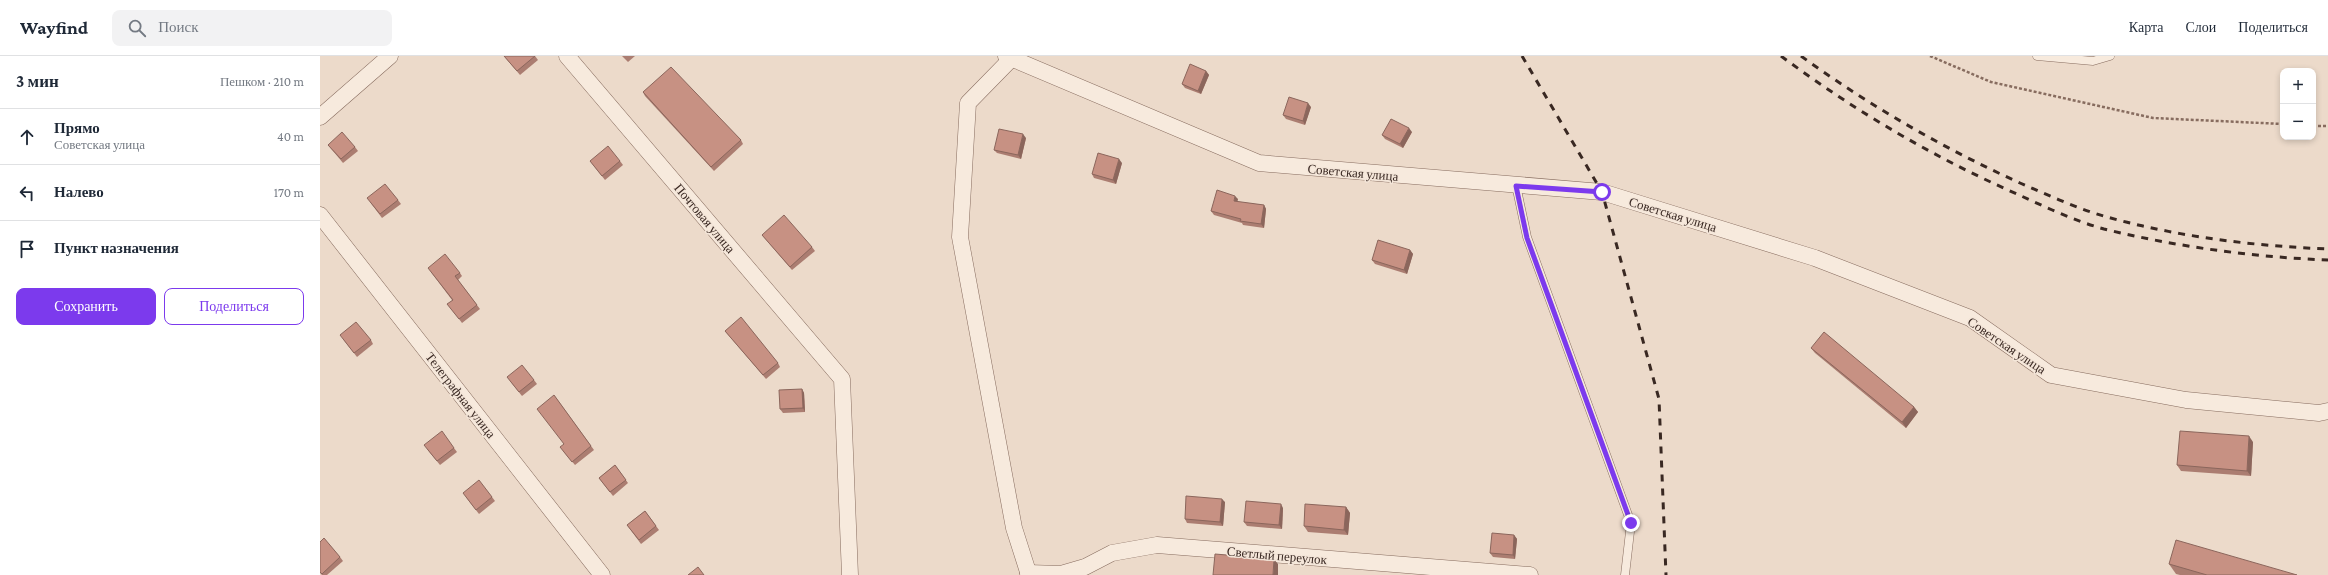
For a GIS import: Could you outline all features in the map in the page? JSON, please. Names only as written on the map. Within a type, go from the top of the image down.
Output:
[{"type":"street","points":[[320,116],[390,56]]},
{"type":"street","name":"Почтовая улица","points":[[567,56],[842,379],[850,575]]},
{"type":"street","points":[[1011,57],[968,103],[960,237],[1014,528],[1028,574]]},
{"type":"street","name":"Советская улица","points":[[1011,57],[1260,163],[1516,186],[1602,192],[1815,258],[1970,318],[2051,375],[2186,400],[2319,413],[2328,411]]},
{"type":"street","name":"Телеграфная улица","points":[[320,215],[602,575]]},
{"type":"street","name":"Светлый переулок","points":[[1028,574],[1062,574],[1085,567],[1112,553],[1157,545],[1530,575]]},
{"type":"lane","points":[[2037,56],[2093,61],[2110,56]]},
{"type":"lane","points":[[1516,186],[1527,238],[1631,523],[1625,575]]},
{"type":"path","points":[[1930,56],[1991,82],[2153,118],[2280,124]]},
{"type":"path","points":[[2316,126],[2328,126]]},
{"type":"building","points":[[504,56],[535,56],[517,71]]},
{"type":"building","points":[[1190,64],[1206,71],[1198,91],[1182,84]]},
{"type":"building","points":[[671,67],[741,140],[711,167],[643,92]]},
{"type":"building","points":[[1289,97],[1308,103],[1303,121],[1283,115]]},
{"type":"building","points":[[1391,119],[1409,128],[1400,144],[1382,135]]},
{"type":"building","points":[[999,129],[1023,134],[1018,155],[994,150]]},
{"type":"building","points":[[342,132],[355,147],[341,159],[328,145]]},
{"type":"building","points":[[608,146],[620,161],[602,176],[590,161]]},
{"type":"building","points":[[1098,153],[1119,159],[1113,180],[1092,174]]},
{"type":"building","points":[[385,184],[398,200],[380,214],[367,198]]},
{"type":"building","points":[[1217,190],[1235,196],[1234,201],[1264,205],[1261,224],[1240,221],[1241,219],[1211,211]]},
{"type":"building","points":[[784,215],[812,247],[790,267],[762,235]]},
{"type":"building","points":[[1378,240],[1410,250],[1404,270],[1372,260]]},
{"type":"building","points":[[445,254],[460,273],[455,276],[477,305],[459,319],[447,304],[453,300],[428,268]]},
{"type":"building","points":[[741,317],[778,363],[763,375],[725,331]]},
{"type":"building","points":[[356,322],[371,340],[354,353],[340,335]]},
{"type":"building","points":[[1824,332],[1914,407],[1902,422],[1811,348]]},
{"type":"building","points":[[522,365],[534,380],[519,392],[507,377]]},
{"type":"building","points":[[802,389],[803,408],[780,409],[779,390]]},
{"type":"building","points":[[554,395],[591,446],[572,462],[560,447],[564,444],[537,409]]},
{"type":"building","points":[[442,431],[454,448],[437,461],[424,445]]},
{"type":"building","points":[[2180,431],[2249,436],[2247,471],[2177,465]]},
{"type":"building","points":[[615,465],[626,480],[610,492],[599,478]]},
{"type":"building","points":[[479,480],[492,497],[476,510],[463,493]]},
{"type":"building","points":[[1186,496],[1222,499],[1220,522],[1185,519]]},
{"type":"building","points":[[1246,501],[1281,504],[1279,525],[1244,522]]},
{"type":"building","points":[[1305,504],[1346,507],[1344,530],[1304,526]]},
{"type":"building","points":[[645,511],[656,526],[639,540],[627,525]]},
{"type":"building","points":[[1492,533],[1514,535],[1513,555],[1490,553]]},
{"type":"building","points":[[324,538],[340,557],[322,574],[320,572],[320,542]]},
{"type":"building","points":[[2176,540],[2297,575],[2207,575],[2169,564]]},
{"type":"building","points":[[1215,554],[1274,559],[1273,575],[1213,575]]},
{"type":"building","points":[[698,567],[704,575],[688,575]]},
{"type":"railway","points":[[1522,56],[1602,192],[1659,399],[1666,575]]},
{"type":"railway","points":[[1781,56],[1837,96],[1925,149],[1986,180],[2049,209],[2082,222],[2104,229],[2188,246],[2244,254],[2328,260]]},
{"type":"railway","points":[[1801,56],[1880,109],[1935,141],[1991,170],[2063,202],[2107,217],[2189,235],[2272,246],[2328,249]]},
{"type":"route","points":[[1602,192],[1516,186],[1527,238],[1631,523]]}]
